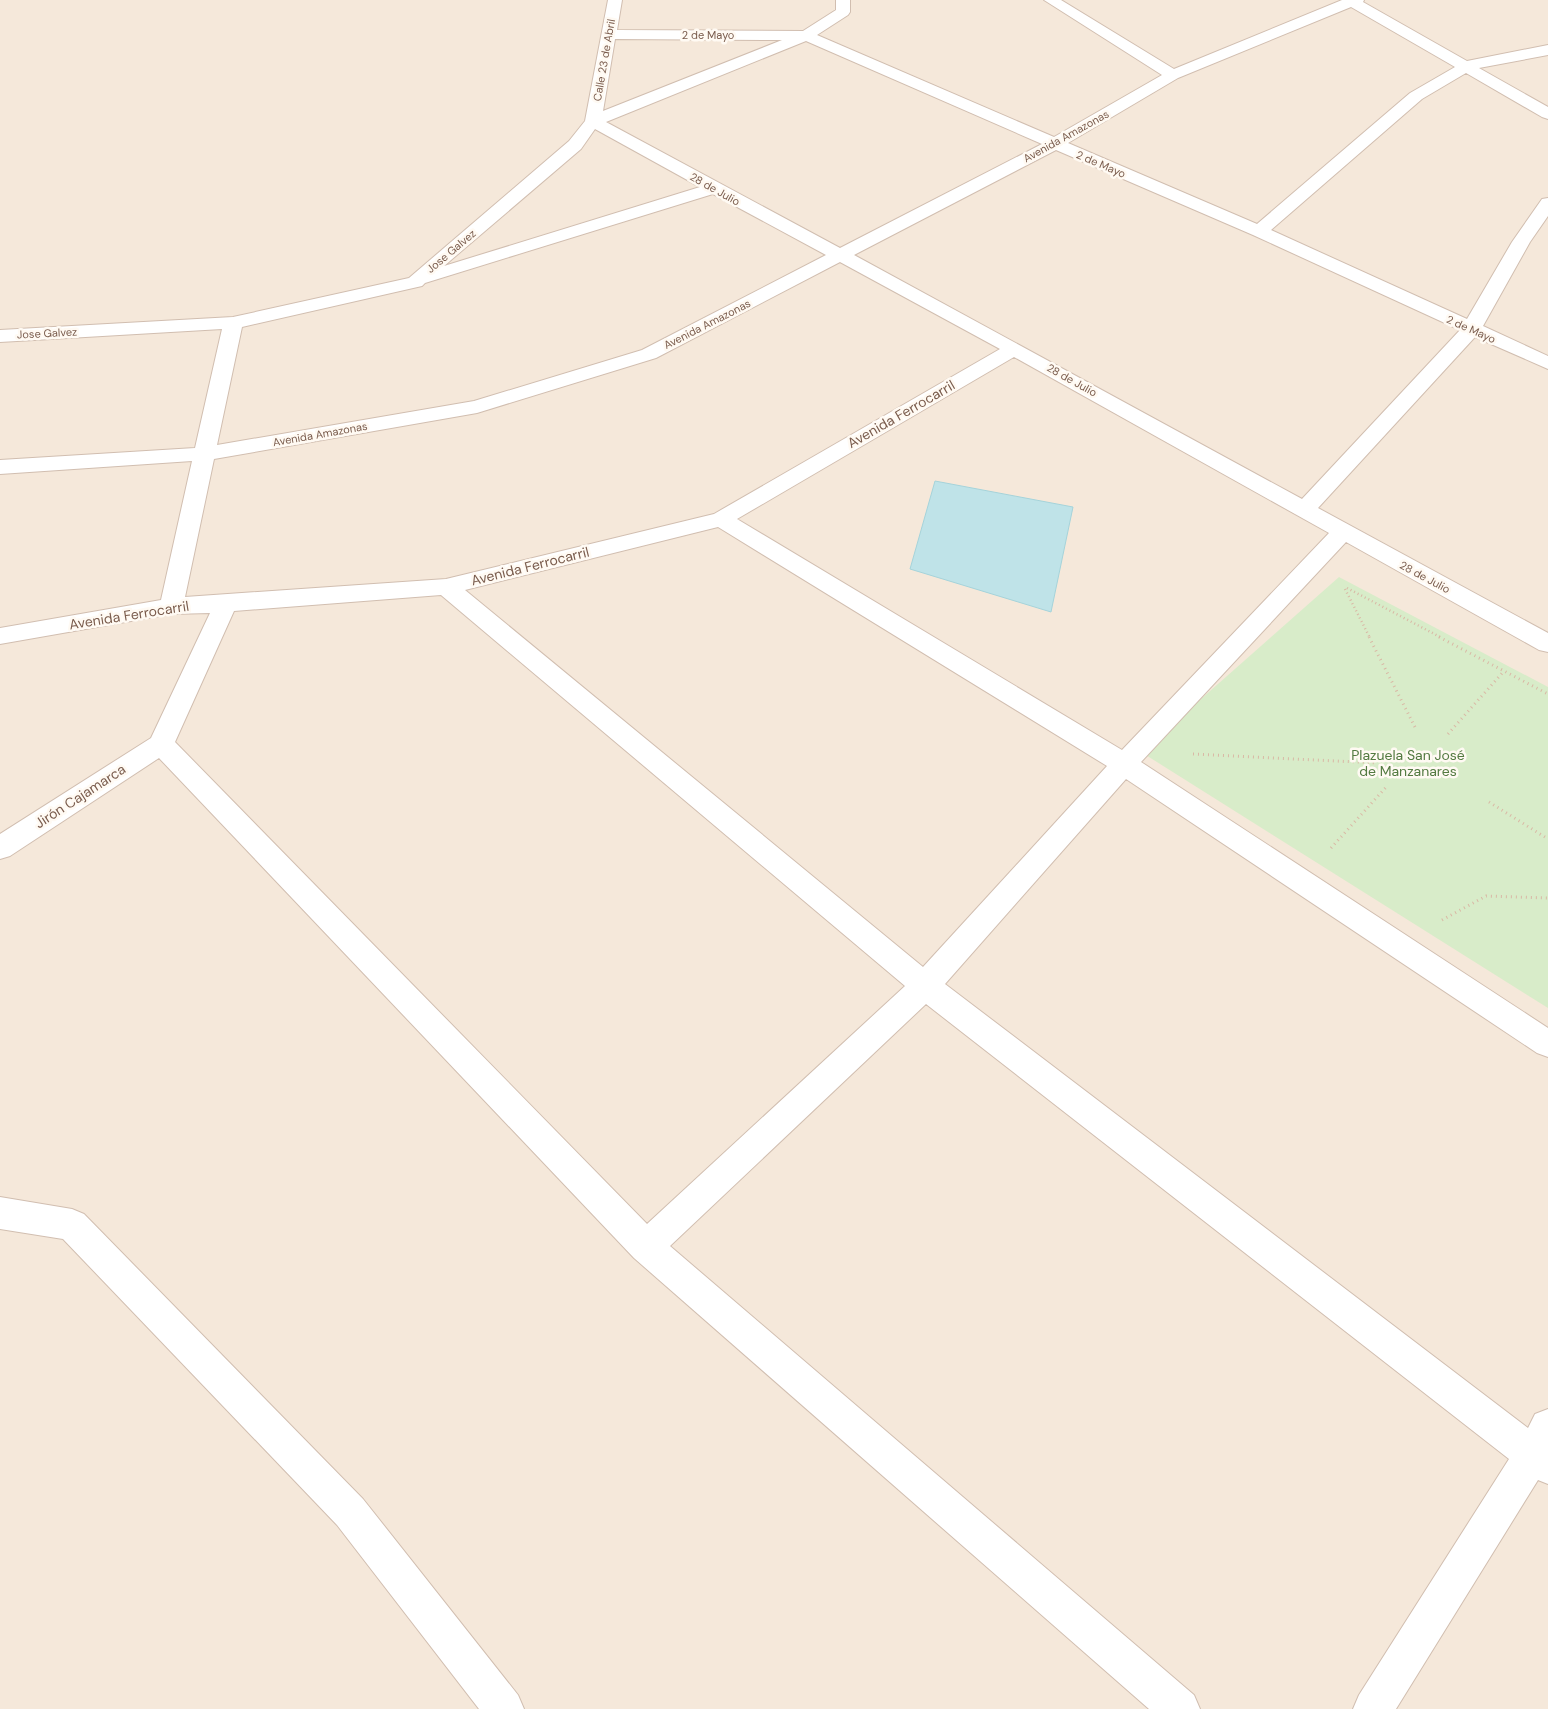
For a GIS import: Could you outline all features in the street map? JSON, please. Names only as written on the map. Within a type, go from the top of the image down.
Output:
[{"type":"street","name":"Calle 23 de Abril","points":[[593,121],[615,0]]},
{"type":"street","points":[[1051,0],[1173,75]]},
{"type":"street","points":[[1352,0],[1548,114]]},
{"type":"street","name":"Avenida Amazonas","points":[[0,467],[203,454],[477,407],[649,354],[1054,144],[1173,75],[1352,0]]},
{"type":"street","points":[[593,121],[806,36],[843,6]]},
{"type":"street","name":"2 de Mayo","points":[[609,34],[806,36],[1259,231],[1548,363]]},
{"type":"street","points":[[1259,231],[1416,96],[1467,66],[1548,50]]},
{"type":"street","name":"28 de Julio","points":[[593,121],[1014,349],[1548,644]]},
{"type":"street","name":"Jose Galvez","points":[[0,336],[233,323],[415,282],[575,145],[593,121]]},
{"type":"street","points":[[415,282],[714,188]]},
{"type":"street","points":[[1305,509],[1471,329],[1521,242],[1548,203]]},
{"type":"street","points":[[171,606],[233,323]]},
{"type":"street","name":"Avenida Ferrocarril","points":[[0,636],[171,606],[226,604],[446,587],[721,519],[1014,349]]},
{"type":"street","points":[[721,519],[1130,768],[1548,1044]]},
{"type":"street","points":[[646,1247],[925,986],[1130,768],[1343,532]]},
{"type":"street","points":[[446,587],[925,986],[1543,1449],[1373,1709]]},
{"type":"street","points":[[226,604],[161,744],[646,1247],[1180,1709]]},
{"type":"street","name":"Jirón Cajamarca","points":[[0,848],[161,744]]},
{"type":"street","points":[[0,1213],[72,1225],[350,1512],[504,1709]]},
{"type":"path","points":[[1416,729],[1343,586],[1548,694]]},
{"type":"path","points":[[1448,734],[1504,671]]},
{"type":"path","points":[[1130,768],[1158,752],[1377,763]]},
{"type":"path","points":[[1331,849],[1388,785]]},
{"type":"path","points":[[1489,802],[1548,839]]},
{"type":"path","points":[[1434,925],[1486,896],[1548,898]]},
{"type":"shaded area","points":[[0,0],[1548,0],[1548,1709],[0,1709]]},
{"type":"green space","name":"Plazuela San José de Manzanares","points":[[1339,577],[1548,687],[1548,1008],[1141,752]]},
{"type":"water","points":[[935,481],[1073,507],[1051,612],[910,569]]}]
